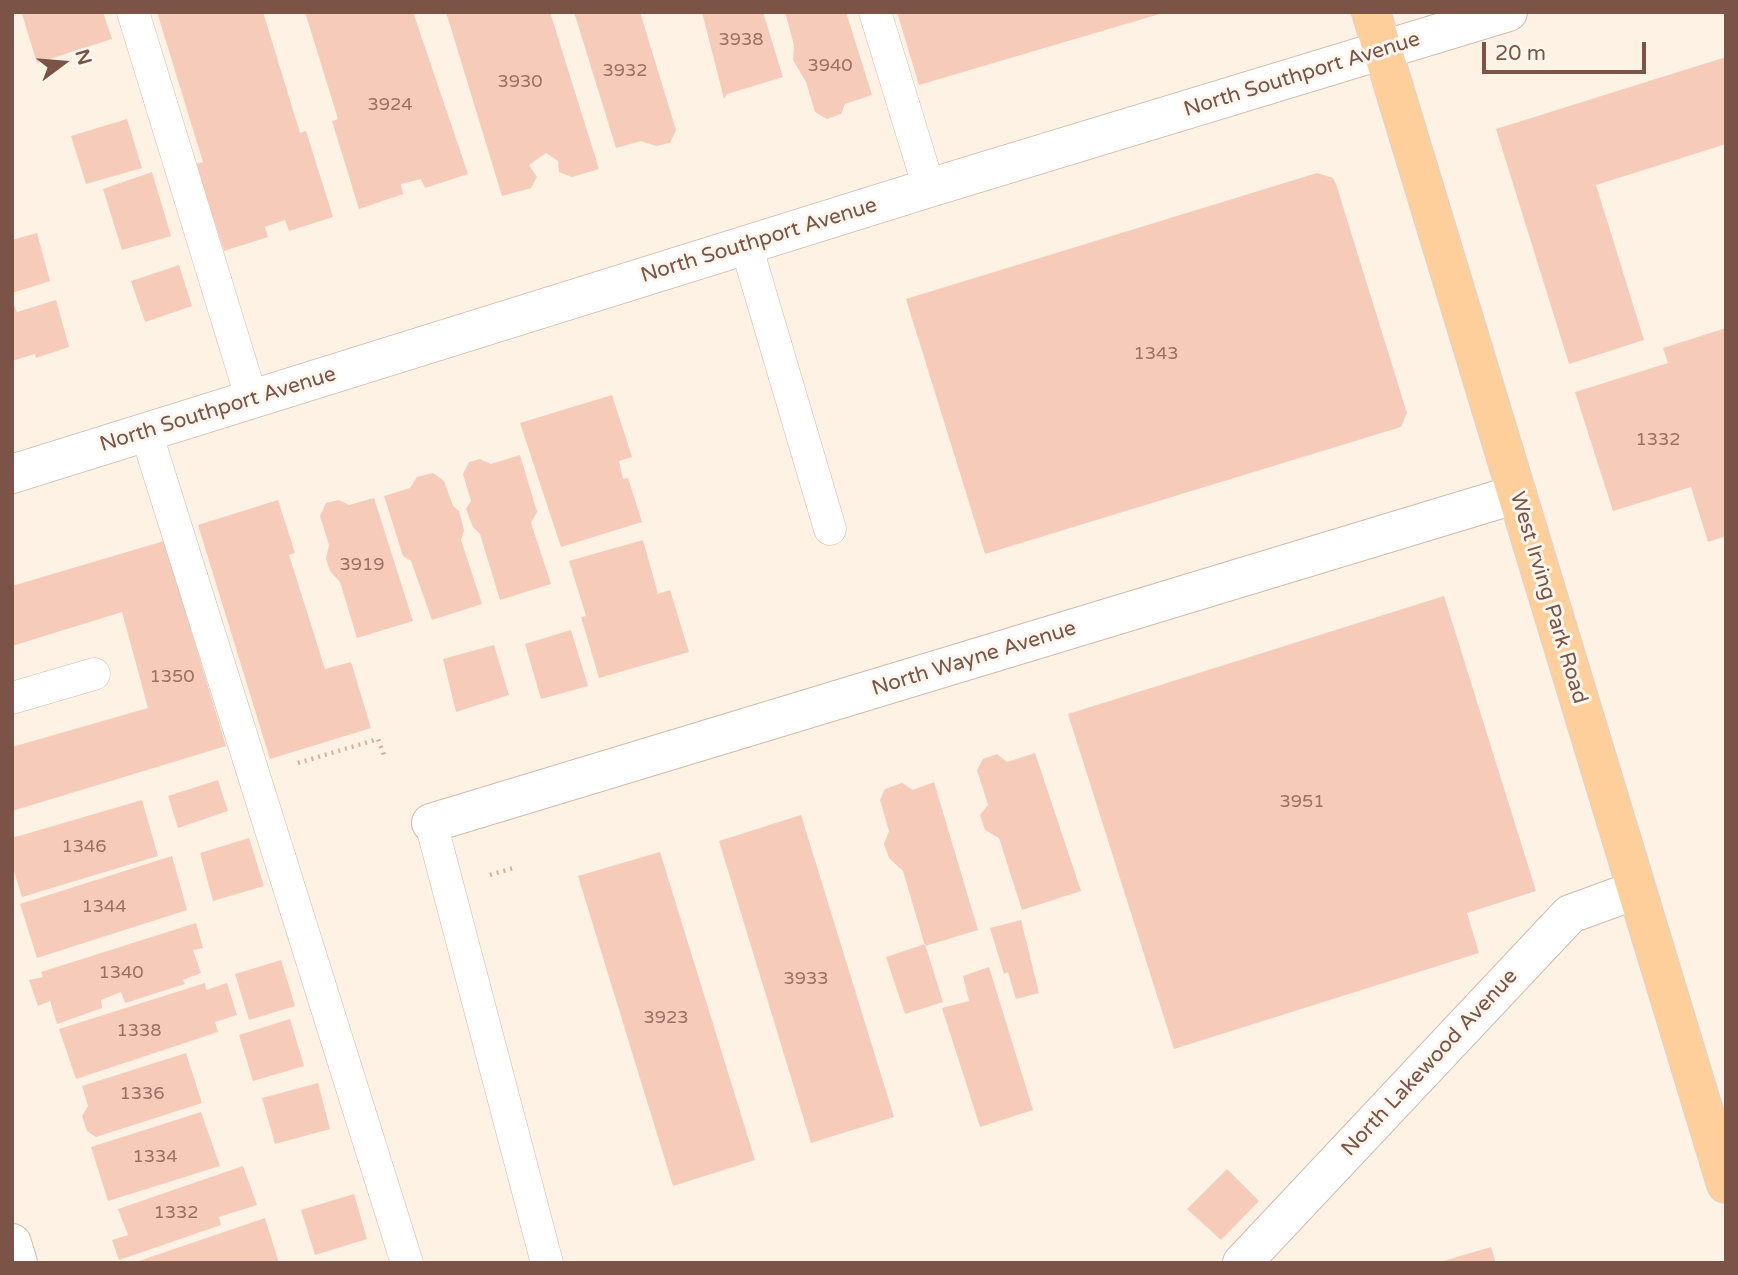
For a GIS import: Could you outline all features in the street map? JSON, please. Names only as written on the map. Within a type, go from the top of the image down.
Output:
[{"type":"main road","name":"West Irving Park Road","points":[[1371,12],[1726,1184]]},
{"type":"street","name":"North Southport Avenue","points":[[12,474],[929,188],[1508,12]]},
{"type":"street","name":"North Wayne Avenue","points":[[431,823],[1517,494]]},
{"type":"street","name":"North Lakewood Avenue","points":[[1242,1263],[1570,914],[1636,890]]},
{"type":"street","points":[[12,1243],[18,1263]]},
{"type":"lane","points":[[133,12],[252,400]]},
{"type":"lane","points":[[874,12],[929,188]]},
{"type":"lane","points":[[746,245],[831,529]]},
{"type":"lane","points":[[146,432],[407,1263]]},
{"type":"lane","points":[[12,698],[94,674]]},
{"type":"lane","points":[[431,823],[547,1263]]},
{"type":"path","points":[[255,777],[378,739],[384,755]]},
{"type":"building","points":[[103,12],[112,39],[37,63],[22,14]]},
{"type":"building","points":[[157,12],[263,12],[300,133],[306,131],[333,217],[289,231],[285,220],[265,227],[268,237],[224,251],[196,164],[203,162]]},
{"type":"building","points":[[305,12],[413,12],[468,174],[425,188],[421,179],[401,184],[403,194],[359,209],[332,121],[338,119]]},
{"type":"building","points":[[446,12],[550,12],[599,169],[572,177],[559,172],[558,161],[546,153],[529,165],[537,177],[531,188],[502,196]]},
{"type":"building","points":[[574,12],[640,12],[676,130],[670,143],[656,146],[641,141],[616,148]]},
{"type":"building","points":[[702,12],[763,12],[783,77],[727,94],[724,99]]},
{"type":"building","points":[[785,12],[846,12],[872,95],[845,104],[841,114],[827,119],[815,112],[806,82],[793,60],[794,45]]},
{"type":"building","points":[[897,12],[1163,12],[1163,13],[919,85]]},
{"type":"building","points":[[1726,57],[1726,144],[1596,185],[1644,340],[1569,364],[1496,129]]},
{"type":"building","points":[[127,119],[142,168],[86,184],[71,136]]},
{"type":"building","points":[[152,172],[171,236],[122,250],[103,189]]},
{"type":"building","points":[[1317,173],[1333,178],[1336,184],[1407,413],[1401,427],[985,554],[906,299]]},
{"type":"building","points":[[37,233],[50,281],[12,293],[12,240]]},
{"type":"building","points":[[179,265],[192,306],[145,322],[131,281]]},
{"type":"building","points":[[12,300],[17,312],[56,300],[69,347],[36,358],[35,354],[12,361]]},
{"type":"building","points":[[1726,328],[1726,536],[1708,542],[1691,487],[1613,511],[1575,392],[1668,363],[1663,348]]},
{"type":"building","points":[[612,395],[632,457],[619,461],[623,479],[628,478],[642,522],[561,547],[520,423]]},
{"type":"building","points":[[520,455],[537,512],[531,523],[551,584],[500,600],[480,534],[473,527],[466,509],[471,501],[463,474],[469,462],[480,459],[491,464]]},
{"type":"building","points":[[433,473],[444,481],[453,506],[459,511],[464,530],[461,540],[482,604],[432,620],[411,561],[403,556],[384,496],[410,488],[417,477]]},
{"type":"building","points":[[374,498],[413,621],[357,638],[340,582],[330,571],[326,559],[329,545],[320,516],[326,503],[339,500],[349,505]]},
{"type":"building","points":[[278,500],[295,553],[289,555],[325,669],[351,662],[371,728],[270,759],[198,525]]},
{"type":"building","points":[[643,540],[658,594],[670,590],[689,652],[599,678],[581,617],[586,616],[569,561]]},
{"type":"building","points":[[164,541],[226,746],[12,811],[12,747],[148,708],[122,612],[12,646],[12,586]]},
{"type":"building","points":[[1444,596],[1536,891],[1467,913],[1479,953],[1174,1049],[1068,714]]},
{"type":"building","points":[[571,630],[588,686],[541,699],[525,644]]},
{"type":"building","points":[[494,645],[509,695],[456,712],[443,659]]},
{"type":"building","points":[[1035,753],[1081,891],[1022,910],[999,838],[985,830],[980,815],[988,805],[977,770],[983,759],[997,754],[1007,762]]},
{"type":"building","points":[[218,780],[228,811],[178,828],[168,796]]},
{"type":"building","points":[[934,782],[978,930],[925,946],[903,871],[889,858],[884,844],[889,831],[880,800],[885,789],[902,783],[913,790]]},
{"type":"building","points":[[142,800],[158,856],[22,897],[12,865],[12,838]]},
{"type":"building","points":[[801,815],[894,1117],[811,1143],[719,841]]},
{"type":"building","points":[[249,838],[264,886],[213,901],[200,853]]},
{"type":"building","points":[[660,852],[755,1160],[673,1186],[578,876]]},
{"type":"building","points":[[172,856],[187,910],[37,958],[20,904]]},
{"type":"building","points":[[1021,920],[1039,993],[1016,999],[1008,972],[1004,974],[990,928]]},
{"type":"building","points":[[196,923],[203,948],[193,950],[201,973],[183,980],[185,984],[125,1003],[121,992],[101,1000],[102,1008],[57,1024],[50,1001],[38,1006],[29,980],[43,977],[41,972]]},
{"type":"building","points":[[925,944],[943,1002],[905,1014],[886,957]]},
{"type":"building","points":[[281,960],[295,1006],[249,1020],[235,974]]},
{"type":"building","points":[[989,967],[1033,1110],[980,1127],[942,1008],[969,1001],[963,976]]},
{"type":"building","points":[[205,983],[206,990],[227,983],[237,1015],[215,1022],[218,1032],[76,1079],[59,1029]]},
{"type":"building","points":[[290,1019],[304,1066],[253,1081],[239,1035]]},
{"type":"building","points":[[186,1053],[202,1103],[96,1137],[87,1131],[82,1116],[88,1106],[82,1086]]},
{"type":"building","points":[[318,1083],[330,1129],[275,1144],[262,1098]]},
{"type":"building","points":[[201,1112],[220,1166],[108,1201],[91,1147]]},
{"type":"building","points":[[243,1166],[257,1205],[219,1217],[221,1225],[119,1260],[112,1240],[128,1235],[118,1209]]},
{"type":"building","points":[[1227,1169],[1259,1201],[1221,1240],[1187,1209]]},
{"type":"building","points":[[354,1194],[367,1239],[315,1255],[301,1210]]},
{"type":"building","points":[[265,1218],[279,1263],[136,1263],[136,1262]]},
{"type":"building","points":[[1491,1247],[1496,1263],[1440,1263],[1440,1262]]}]
